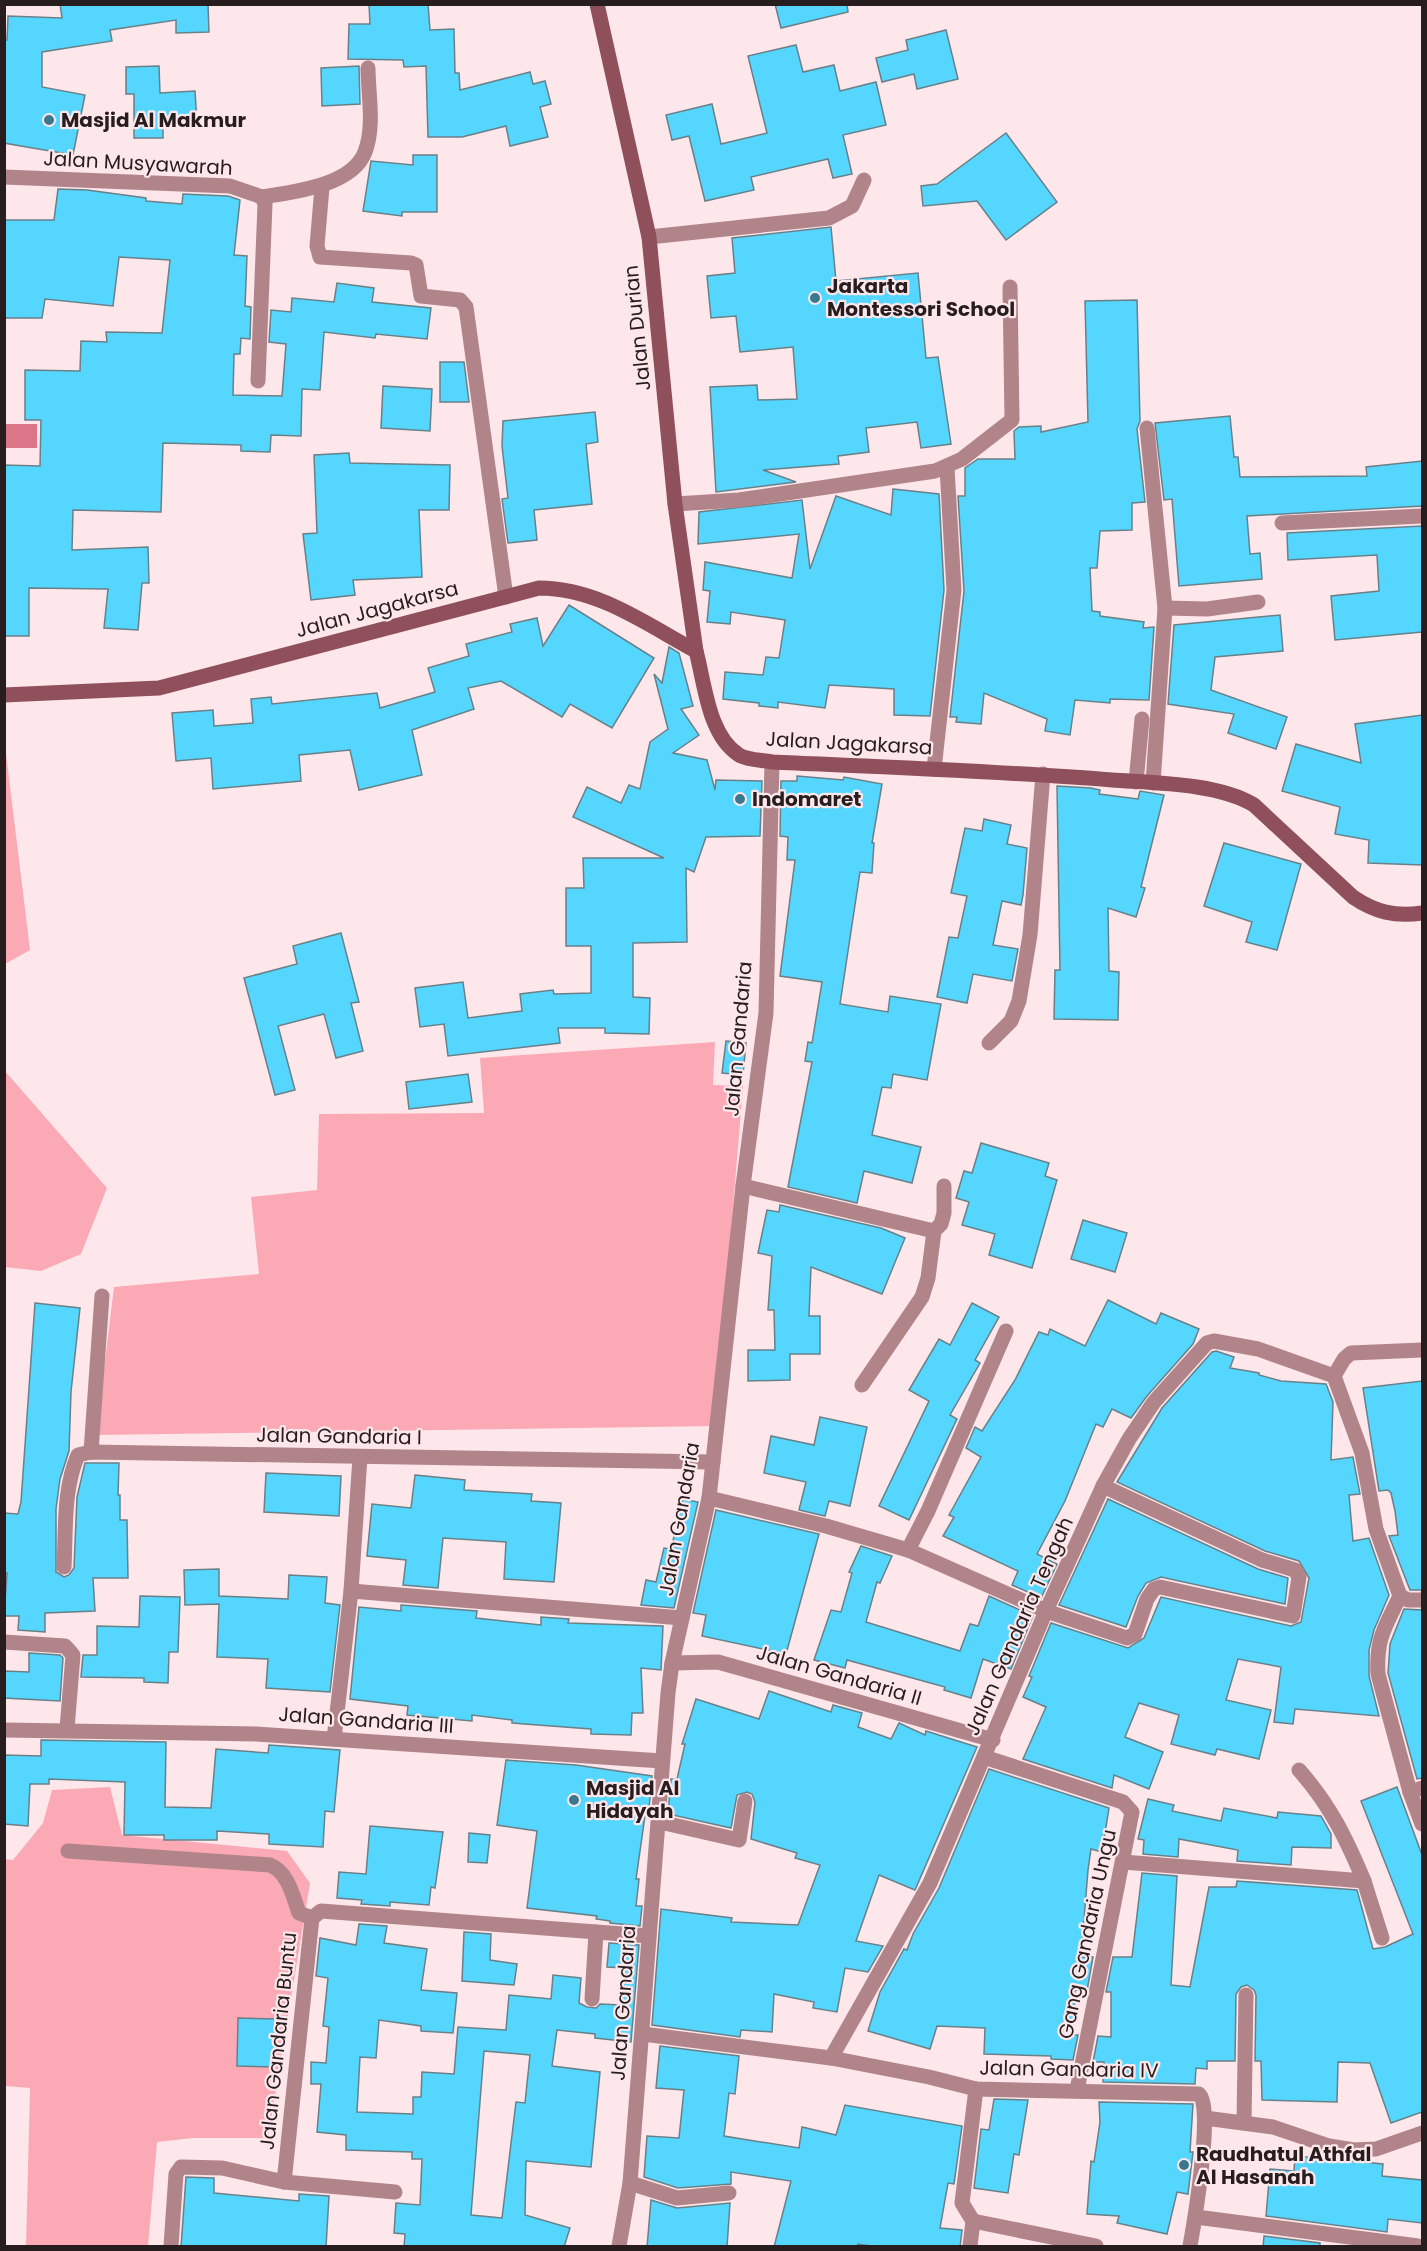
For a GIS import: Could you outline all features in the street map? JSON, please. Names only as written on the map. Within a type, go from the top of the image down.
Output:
[{"type":"main road","name":"Jalan Durian","points":[[597,4],[649,237],[675,504],[696,651]]},
{"type":"main road","name":"Jalan Jagakarsa","points":[[4,694],[159,688],[539,588],[573,590],[600,599],[696,651],[714,722],[724,742],[740,756],[772,762],[1044,774],[1153,783],[1238,795],[1254,805],[1353,897],[1369,908],[1397,915],[1422,913]]},
{"type":"street","points":[[258,381],[265,204],[262,197],[322,187],[350,170],[365,154],[370,131],[368,68]]},
{"type":"street","name":"Jalan Musyawarah","points":[[4,177],[230,186],[262,197]]},
{"type":"street","points":[[649,237],[829,218],[852,206],[864,180]]},
{"type":"street","points":[[322,187],[317,246],[320,257],[411,263],[416,265],[419,271],[421,296],[460,300],[466,307],[506,597]]},
{"type":"street","points":[[675,504],[739,500],[947,468],[962,459],[1012,420],[1010,287]]},
{"type":"street","points":[[1147,428],[1165,608],[1153,783]]},
{"type":"street","points":[[934,769],[954,590],[947,468]]},
{"type":"street","points":[[1281,523],[1422,516]]},
{"type":"street","points":[[1165,608],[1207,609],[1258,602]]},
{"type":"street","points":[[1136,782],[1142,719]]},
{"type":"street","name":"Jalan Gandaria","points":[[619,2247],[630,2183],[660,1822],[662,1761],[672,1663],[709,1498],[743,1186],[766,1013],[772,762]]},
{"type":"street","points":[[989,1042],[1011,1021],[1019,1001],[1030,935],[1044,774]]},
{"type":"street","points":[[743,1186],[934,1231]]},
{"type":"street","points":[[862,1385],[912,1316],[922,1297],[928,1278],[934,1231],[941,1224],[944,1213],[944,1186]]},
{"type":"street","points":[[64,1567],[69,1487],[73,1466],[78,1455],[91,1452],[102,1296]]},
{"type":"street","points":[[908,1550],[928,1511],[1006,1331]]},
{"type":"street","name":"Jalan Gandaria Tengah","points":[[831,2058],[930,1883],[993,1740],[1046,1611],[1103,1486],[1129,1439],[1154,1402],[1207,1343],[1214,1341],[1258,1349],[1334,1377]]},
{"type":"street","points":[[1422,1350],[1351,1353],[1344,1359],[1334,1377],[1362,1453],[1376,1529],[1400,1596],[1408,1600],[1422,1600]]},
{"type":"street","name":"Jalan Gandaria I","points":[[91,1452],[713,1462]]},
{"type":"street","points":[[334,1739],[351,1591],[360,1457]]},
{"type":"street","points":[[709,1498],[826,1526],[908,1550],[1046,1611],[1130,1638],[1135,1634],[1147,1599],[1154,1589],[1160,1587],[1293,1616],[1299,1577],[1295,1570],[1262,1560],[1103,1486]]},
{"type":"street","points":[[351,1591],[682,1618]]},
{"type":"street","points":[[1400,1596],[1379,1636],[1377,1667],[1416,1790],[1422,1824]]},
{"type":"street","points":[[4,1642],[65,1646],[73,1655],[67,1729]]},
{"type":"street","name":"Jalan Gandaria II","points":[[672,1663],[718,1662],[993,1740]]},
{"type":"street","name":"Jalan Gandaria III","points":[[4,1730],[67,1729],[334,1739],[662,1761]]},
{"type":"street","name":"Gang Gandaria Ungu","points":[[984,1758],[1123,1802],[1130,1807],[1132,1821],[1077,2090]]},
{"type":"street","points":[[1299,1770],[1321,1795],[1335,1816],[1364,1881],[1382,1938]]},
{"type":"street","points":[[660,1822],[739,1840],[745,1801]]},
{"type":"street","points":[[68,1851],[270,1865],[281,1873],[290,1886],[299,1913],[312,1918]]},
{"type":"street","points":[[1123,1862],[1364,1881]]},
{"type":"street","name":"Jalan Gandaria Buntu","points":[[284,2182],[312,1918],[321,1911],[649,1936]]},
{"type":"street","points":[[592,1999],[597,1932]]},
{"type":"street","points":[[1244,2123],[1246,1995]]},
{"type":"street","name":"Jalan Gandaria IV","points":[[643,2034],[831,2058],[929,2077],[976,2089],[1195,2093],[1204,2099],[1204,2118],[1196,2217],[1190,2247]]},
{"type":"street","points":[[970,2247],[973,2221],[962,2203],[976,2089]]},
{"type":"street","points":[[1204,2118],[1273,2127],[1329,2146],[1354,2150],[1376,2149],[1422,2133]]},
{"type":"street","points":[[171,2247],[176,2174],[181,2167],[231,2170],[284,2182],[395,2192]]},
{"type":"street","points":[[630,2183],[677,2198],[729,2193]]},
{"type":"street","points":[[1196,2217],[1329,2241],[1418,2247]]},
{"type":"street","points":[[973,2221],[1096,2247]]},
{"type":"shaded area","points":[[5,424],[37,424],[37,448],[5,448]]},
{"type":"shaded area","points":[[4,737],[30,950],[5,964],[4,964]]},
{"type":"shaded area","points":[[715,1042],[713,1085],[743,1086],[715,1426],[96,1435],[114,1287],[259,1274],[251,1197],[317,1190],[319,1114],[484,1113],[480,1058]]},
{"type":"shaded area","points":[[4,1070],[107,1188],[81,1254],[41,1271],[5,1267]]},
{"type":"shaded area","points":[[110,1787],[122,1835],[287,1851],[310,1883],[268,2138],[193,2138],[157,2142],[148,2246],[26,2246],[30,2088],[5,2086],[4,1859],[13,1860],[43,1823],[52,1790]]},
{"type":"building","points":[[60,4],[208,4],[209,32],[176,33],[176,20],[110,30],[112,41],[42,52],[42,87],[85,95],[73,155],[4,143],[4,40],[7,40],[8,16],[62,18]]},
{"type":"building","points":[[369,4],[428,4],[430,30],[454,29],[455,73],[459,73],[460,90],[530,72],[533,84],[545,81],[551,104],[540,107],[548,137],[510,146],[506,126],[462,137],[428,137],[426,66],[404,67],[403,60],[348,59],[349,24],[370,24]]},
{"type":"building","points":[[775,4],[847,4],[848,12],[781,28]]},
{"type":"building","points":[[946,30],[958,79],[917,89],[914,74],[882,82],[876,58],[908,50],[906,40]]},
{"type":"building","points":[[796,45],[803,72],[834,65],[840,91],[876,82],[886,125],[843,135],[852,174],[833,178],[828,159],[751,177],[754,190],[705,201],[689,136],[672,140],[666,115],[712,104],[721,144],[767,133],[748,56]]},
{"type":"building","points":[[159,66],[160,93],[195,91],[197,123],[163,124],[163,138],[134,138],[134,94],[126,94],[126,67]]},
{"type":"building","points":[[359,66],[360,104],[322,106],[321,68]]},
{"type":"building","points":[[1006,133],[1057,202],[1006,240],[977,201],[923,206],[921,186],[937,184]]},
{"type":"building","points":[[413,155],[437,155],[437,212],[402,212],[402,216],[363,211],[371,161],[413,165]]},
{"type":"building","points":[[58,189],[87,190],[146,198],[146,201],[182,204],[183,194],[228,196],[240,200],[234,255],[247,256],[245,306],[251,307],[250,339],[241,338],[240,354],[234,354],[233,395],[282,396],[286,344],[269,342],[271,310],[291,312],[292,298],[334,302],[337,283],[374,288],[372,302],[431,308],[427,339],[376,334],[375,338],[324,332],[320,390],[302,389],[301,436],[271,435],[270,452],[241,451],[241,445],[163,443],[161,512],[73,510],[72,550],[148,547],[149,583],[142,583],[138,630],[104,628],[108,589],[29,588],[29,636],[4,636],[4,465],[40,466],[41,420],[25,420],[25,370],[80,371],[81,341],[107,342],[106,332],[162,333],[170,260],[119,257],[113,306],[45,299],[42,318],[4,318],[4,220],[54,220]]},
{"type":"building","points":[[831,227],[836,281],[918,273],[926,358],[938,357],[951,444],[921,448],[917,422],[866,428],[869,452],[838,456],[839,464],[763,470],[796,482],[716,492],[710,387],[757,385],[758,400],[797,399],[793,347],[740,352],[736,316],[711,318],[707,276],[735,273],[732,238]]},
{"type":"building","points":[[1137,300],[1140,421],[1137,429],[1145,502],[1132,503],[1132,530],[1100,531],[1097,568],[1090,568],[1092,611],[1100,612],[1100,616],[1144,622],[1143,628],[1154,627],[1149,700],[1110,699],[1110,703],[1075,700],[1070,735],[1045,731],[1047,719],[984,693],[981,724],[956,722],[957,717],[950,717],[964,591],[958,496],[965,496],[965,468],[978,459],[1015,459],[1014,431],[1019,427],[1041,426],[1041,432],[1088,422],[1085,301]]},
{"type":"building","points":[[440,362],[464,362],[469,402],[440,402]]},
{"type":"building","points":[[383,386],[432,389],[430,431],[381,428]]},
{"type":"building","points":[[595,412],[598,442],[586,444],[592,504],[534,510],[537,540],[508,543],[502,499],[508,498],[502,446],[503,421]]},
{"type":"building","points":[[1230,416],[1234,457],[1238,457],[1240,477],[1367,476],[1366,467],[1422,461],[1422,506],[1247,516],[1250,554],[1260,553],[1262,579],[1179,586],[1172,499],[1164,500],[1155,423]]},
{"type":"building","points":[[349,453],[350,463],[450,465],[449,510],[419,510],[422,577],[353,580],[355,595],[311,600],[303,534],[317,533],[314,455]]},
{"type":"building","points":[[893,489],[939,494],[944,590],[930,716],[894,715],[894,689],[829,685],[825,708],[778,702],[778,708],[759,706],[759,703],[723,699],[725,672],[763,675],[766,657],[779,658],[785,620],[731,612],[730,624],[707,622],[710,591],[703,590],[705,562],[792,578],[799,534],[698,544],[699,512],[802,500],[810,569],[836,496],[891,515]]},
{"type":"building","points":[[1422,526],[1422,632],[1335,640],[1331,596],[1379,591],[1377,555],[1288,560],[1287,533]]},
{"type":"building","points":[[569,605],[654,658],[612,728],[570,704],[562,717],[501,681],[468,688],[474,709],[412,730],[422,775],[359,790],[350,750],[299,755],[301,781],[213,789],[211,758],[176,761],[172,713],[213,710],[214,726],[253,723],[251,699],[271,697],[272,704],[377,693],[380,708],[435,692],[428,668],[469,656],[466,644],[512,632],[510,624],[537,618],[543,646]]},
{"type":"building","points":[[1280,615],[1283,651],[1215,657],[1211,690],[1287,717],[1276,749],[1228,733],[1234,714],[1168,704],[1174,625]]},
{"type":"building","points":[[669,647],[679,653],[693,706],[681,709],[699,735],[673,753],[707,760],[715,790],[716,780],[762,781],[760,836],[706,837],[694,872],[686,868],[687,942],[633,943],[633,997],[650,998],[649,1034],[605,1033],[605,1028],[558,1028],[560,1043],[448,1056],[444,1024],[420,1027],[415,988],[463,982],[468,1018],[522,1011],[520,994],[553,990],[554,994],[591,993],[591,946],[566,946],[566,888],[584,888],[583,858],[664,858],[573,817],[587,787],[621,803],[629,785],[640,789],[650,742],[668,729],[654,674],[662,683]]},
{"type":"building","points":[[1422,715],[1422,865],[1368,863],[1369,840],[1335,834],[1340,807],[1282,791],[1296,744],[1361,763],[1355,724]]},
{"type":"building","points":[[797,776],[843,780],[844,777],[882,784],[872,843],[874,843],[872,873],[860,872],[840,1004],[888,1012],[890,996],[941,1004],[927,1080],[893,1074],[891,1088],[882,1087],[872,1135],[921,1147],[912,1183],[864,1171],[857,1203],[788,1187],[812,1062],[805,1061],[808,1042],[812,1043],[822,982],[780,976],[795,860],[787,860],[788,837],[780,836],[781,781],[797,781]]},
{"type":"building","points":[[1057,786],[1091,788],[1100,790],[1099,794],[1138,799],[1140,791],[1164,795],[1141,887],[1145,888],[1136,917],[1108,908],[1109,971],[1119,972],[1118,1020],[1054,1019],[1055,970],[1060,970]]},
{"type":"building","points":[[984,819],[1011,825],[1007,844],[1027,848],[1023,895],[1021,905],[1002,901],[993,945],[1018,949],[1012,981],[973,974],[967,1003],[937,997],[949,937],[958,938],[967,896],[951,893],[965,828],[982,831]]},
{"type":"building","points":[[1224,843],[1301,864],[1277,950],[1246,942],[1252,922],[1204,906]]},
{"type":"building","points":[[341,933],[359,1002],[351,1003],[363,1051],[336,1058],[324,1014],[278,1026],[295,1090],[275,1095],[244,978],[297,964],[293,946]]},
{"type":"building","points":[[726,1041],[746,1043],[743,1075],[722,1073]]},
{"type":"building","points":[[468,1074],[472,1102],[409,1109],[406,1082]]},
{"type":"building","points":[[981,1143],[1049,1163],[1045,1176],[1057,1180],[1032,1268],[989,1255],[995,1234],[962,1225],[969,1202],[956,1198],[964,1171],[972,1173]]},
{"type":"building","points":[[780,1205],[881,1228],[905,1238],[882,1294],[811,1267],[809,1316],[820,1316],[820,1354],[790,1354],[790,1380],[748,1381],[748,1350],[775,1350],[774,1310],[768,1310],[772,1256],[758,1253],[767,1210],[779,1212]]},
{"type":"building","points":[[1083,1220],[1127,1233],[1115,1272],[1071,1259]]},
{"type":"building","points":[[1108,1300],[1156,1324],[1161,1313],[1199,1329],[1193,1344],[1147,1396],[1131,1418],[1112,1409],[1103,1427],[1096,1424],[1065,1501],[1037,1554],[1057,1564],[1041,1598],[1012,1585],[1018,1571],[943,1536],[954,1517],[949,1515],[981,1457],[966,1448],[975,1427],[982,1431],[1015,1380],[1039,1332],[1048,1335],[1050,1329],[1085,1346]]},
{"type":"building","points":[[35,1303],[80,1308],[71,1392],[69,1451],[60,1479],[56,1509],[56,1572],[64,1577],[69,1575],[74,1568],[77,1497],[85,1463],[119,1463],[120,1520],[127,1520],[128,1578],[93,1578],[95,1611],[45,1613],[45,1632],[18,1630],[19,1616],[4,1616],[7,1573],[4,1573],[4,1513],[18,1514],[21,1502]]},
{"type":"building","points":[[972,1303],[999,1317],[975,1360],[980,1363],[950,1415],[957,1419],[909,1520],[879,1506],[929,1401],[909,1390],[939,1339],[950,1345]]},
{"type":"building","points":[[1216,1351],[1234,1357],[1230,1368],[1259,1373],[1259,1375],[1281,1381],[1326,1384],[1333,1402],[1331,1460],[1353,1457],[1360,1494],[1349,1495],[1353,1541],[1369,1538],[1389,1595],[1374,1630],[1369,1650],[1369,1676],[1379,1716],[1295,1709],[1293,1724],[1274,1722],[1281,1667],[1238,1659],[1226,1700],[1271,1710],[1259,1759],[1217,1749],[1215,1755],[1171,1744],[1179,1715],[1139,1703],[1125,1737],[1163,1752],[1149,1789],[1114,1775],[1112,1788],[1023,1759],[1046,1707],[1023,1697],[1032,1677],[1029,1676],[1051,1623],[1128,1648],[1144,1638],[1161,1597],[1291,1626],[1301,1622],[1309,1578],[1299,1561],[1265,1551],[1117,1482],[1162,1408],[1212,1352]]},
{"type":"building","points":[[1422,1381],[1422,1590],[1410,1590],[1389,1536],[1398,1535],[1395,1511],[1391,1493],[1388,1490],[1379,1491],[1363,1388]]},
{"type":"building","points":[[820,1417],[867,1427],[850,1506],[829,1501],[825,1516],[799,1510],[806,1482],[764,1473],[771,1436],[814,1445]]},
{"type":"building","points":[[266,1473],[341,1476],[339,1516],[264,1512]]},
{"type":"building","points":[[415,1475],[465,1480],[464,1490],[532,1494],[531,1501],[561,1503],[554,1582],[504,1579],[506,1542],[443,1538],[438,1588],[403,1585],[406,1560],[367,1556],[372,1504],[411,1508]]},
{"type":"building","points":[[683,1499],[698,1502],[674,1608],[641,1605],[646,1580],[656,1582],[664,1548],[671,1549]]},
{"type":"building","points":[[1108,1499],[1258,1569],[1288,1578],[1285,1604],[1161,1577],[1146,1583],[1138,1596],[1126,1627],[1059,1605]]},
{"type":"building","points":[[716,1510],[819,1534],[786,1654],[702,1636],[706,1615],[693,1613]]},
{"type":"building","points":[[861,1546],[892,1556],[880,1583],[877,1582],[866,1622],[960,1651],[970,1624],[978,1626],[989,1596],[1033,1616],[1011,1669],[983,1659],[971,1698],[944,1690],[945,1687],[847,1660],[845,1668],[814,1660],[831,1610],[841,1612],[852,1573],[849,1572]]},
{"type":"building","points":[[219,1569],[219,1596],[288,1599],[289,1575],[327,1577],[325,1603],[340,1605],[330,1692],[266,1688],[268,1659],[217,1657],[219,1604],[185,1605],[184,1570]]},
{"type":"building","points":[[140,1596],[180,1597],[178,1652],[169,1652],[168,1683],[144,1682],[144,1678],[81,1677],[83,1655],[97,1655],[97,1626],[139,1627]]},
{"type":"building","points":[[401,1605],[477,1611],[476,1618],[541,1625],[541,1617],[569,1619],[568,1623],[663,1626],[661,1670],[641,1668],[643,1713],[632,1713],[631,1735],[591,1734],[591,1729],[512,1723],[512,1720],[472,1715],[472,1721],[407,1715],[408,1706],[350,1699],[359,1607],[401,1611]]},
{"type":"building","points":[[1404,1609],[1422,1610],[1422,1778],[1417,1779],[1388,1673],[1390,1644]]},
{"type":"building","points":[[29,1653],[60,1655],[63,1658],[60,1701],[4,1698],[4,1671],[29,1672]]},
{"type":"building","points":[[769,1691],[831,1712],[833,1705],[862,1713],[858,1727],[891,1739],[899,1723],[925,1735],[926,1731],[977,1747],[915,1890],[879,1875],[856,1941],[883,1946],[868,1972],[845,1968],[837,2012],[813,2008],[814,2002],[774,1994],[772,2032],[741,2030],[740,2037],[652,2025],[661,1909],[732,1918],[731,1922],[798,1925],[820,1865],[795,1858],[797,1853],[751,1839],[755,1802],[752,1794],[747,1792],[737,1795],[731,1828],[668,1814],[671,1779],[677,1779],[685,1744],[682,1744],[696,1699],[759,1719]]},
{"type":"building","points":[[41,1740],[166,1742],[165,1807],[211,1808],[216,1749],[268,1753],[269,1745],[340,1750],[334,1812],[325,1811],[323,1847],[269,1844],[269,1834],[217,1831],[217,1840],[164,1840],[164,1835],[124,1835],[125,1782],[49,1779],[49,1784],[30,1784],[28,1826],[4,1824],[4,1755],[41,1756]]},
{"type":"building","points":[[506,1760],[576,1765],[652,1776],[649,1809],[646,1809],[636,1879],[639,1879],[636,1906],[642,1906],[640,1926],[610,1923],[610,1921],[596,1919],[597,1916],[527,1908],[537,1831],[497,1825]]},
{"type":"building","points":[[989,1769],[1109,1808],[1102,1852],[1091,1849],[1088,1870],[1081,1957],[1093,1957],[1087,1991],[1075,1990],[1073,2035],[1078,2035],[1073,2060],[1051,2059],[1051,2056],[984,2054],[985,2028],[937,2026],[930,2049],[868,2031],[880,1992],[904,1949],[907,1950],[913,1934],[939,1888]]},
{"type":"building","points":[[1397,1787],[1422,1855],[1422,2112],[1391,2123],[1370,2063],[1338,2062],[1337,2102],[1262,2100],[1261,2061],[1255,2061],[1256,1995],[1254,1990],[1247,1985],[1241,1987],[1236,1994],[1235,2061],[1207,2061],[1207,2069],[1196,2068],[1195,2084],[1103,2082],[1104,2062],[1093,2062],[1098,2036],[1111,2037],[1111,1992],[1106,1992],[1113,1957],[1132,1957],[1142,1873],[1177,1876],[1171,1985],[1190,1987],[1209,1887],[1236,1887],[1237,1881],[1357,1890],[1373,1949],[1385,1947],[1413,1934],[1361,1801]]},
{"type":"building","points":[[1148,1799],[1174,1805],[1172,1811],[1221,1821],[1224,1808],[1277,1818],[1278,1812],[1321,1816],[1331,1834],[1331,1848],[1292,1847],[1291,1865],[1237,1861],[1238,1850],[1179,1839],[1178,1857],[1143,1854],[1144,1840],[1138,1839]]},
{"type":"building","points":[[370,1826],[443,1832],[435,1888],[431,1887],[429,1905],[390,1902],[390,1906],[361,1904],[362,1900],[337,1898],[339,1872],[366,1874]]},
{"type":"building","points":[[469,1833],[490,1835],[487,1863],[468,1862]]},
{"type":"building","points":[[359,1924],[387,1926],[384,1943],[427,1949],[421,1990],[457,1993],[453,2033],[421,2031],[421,2026],[379,2020],[376,2058],[360,2057],[357,2112],[413,2114],[413,2097],[421,2097],[422,2072],[454,2074],[458,2027],[506,2030],[509,1995],[551,1999],[553,1975],[581,1978],[579,2003],[587,2007],[596,2008],[600,2004],[622,2005],[624,1968],[607,1967],[609,1943],[639,1945],[631,2042],[595,2038],[595,2034],[557,2030],[552,2066],[600,2072],[591,2167],[526,2161],[525,2215],[570,2228],[564,2247],[404,2247],[405,2234],[394,2233],[396,2203],[420,2205],[422,2159],[412,2159],[412,2152],[346,2150],[346,2135],[317,2132],[321,2084],[311,2084],[311,2062],[326,2063],[329,2027],[323,2026],[328,1978],[316,1976],[320,1938],[356,1945]],"holes":[[[484,2051],[530,2055],[525,2103],[516,2102],[502,2218],[471,2215]]]},
{"type":"building","points":[[464,1932],[491,1934],[490,1960],[517,1964],[514,1985],[462,1981]]},
{"type":"building","points":[[238,2018],[276,2019],[274,2067],[237,2066]]},
{"type":"building","points":[[660,2046],[739,2056],[735,2094],[729,2093],[724,2136],[799,2148],[802,2127],[836,2135],[845,2105],[962,2126],[954,2184],[948,2183],[940,2228],[962,2230],[960,2247],[878,2247],[858,2244],[857,2247],[774,2247],[791,2181],[731,2172],[731,2184],[678,2188],[644,2177],[647,2136],[679,2138],[684,2090],[656,2088]]},
{"type":"building","points":[[994,2099],[1028,2100],[1019,2155],[1014,2154],[1008,2193],[974,2188],[981,2129],[989,2130]]},
{"type":"building","points":[[1099,2102],[1193,2104],[1190,2152],[1193,2152],[1188,2194],[1177,2192],[1167,2234],[1117,2223],[1119,2216],[1087,2214],[1091,2161],[1094,2162],[1100,2122]]},
{"type":"building","points":[[1295,2156],[1383,2164],[1382,2176],[1422,2180],[1422,2223],[1388,2219],[1387,2232],[1266,2216],[1270,2169],[1294,2171]]},
{"type":"building","points":[[186,2177],[214,2178],[214,2193],[299,2201],[299,2194],[329,2196],[326,2247],[181,2247]]},
{"type":"building","points":[[651,2200],[677,2208],[730,2203],[727,2247],[647,2247]]},
{"type":"building","points":[[1264,2236],[1320,2243],[1320,2247],[1263,2247]]},
{"type":"place","name":"Masjid Al Makmur","points":[[49,120]]},
{"type":"place","name":"Jakarta Montessori School","points":[[815,298]]},
{"type":"place","name":"Indomaret","points":[[740,799]]},
{"type":"place","name":"Masjid Al Hidayah","points":[[574,1800]]},
{"type":"place","name":"Raudhatul Athfal Al Hasanah","points":[[1184,2165]]}]
